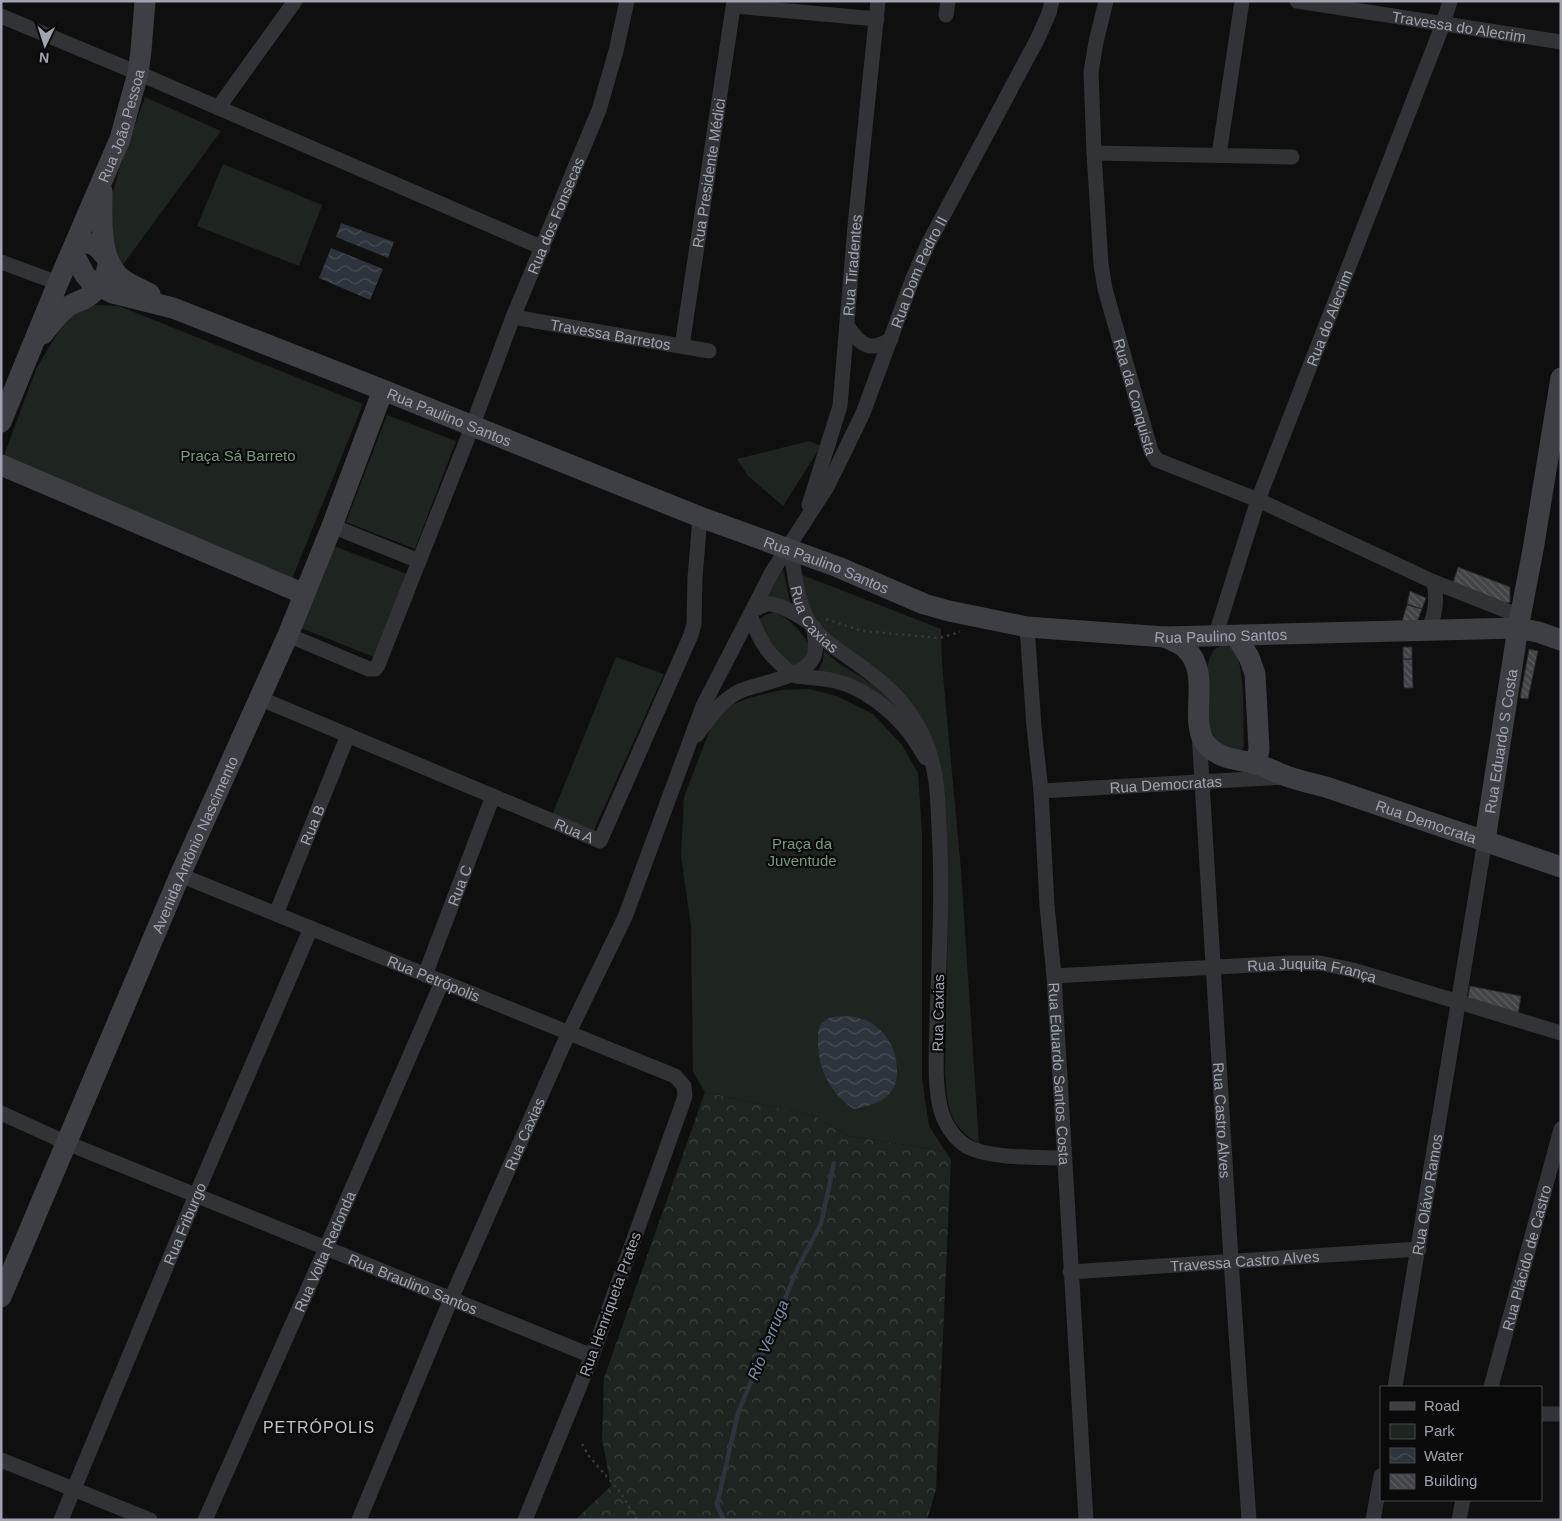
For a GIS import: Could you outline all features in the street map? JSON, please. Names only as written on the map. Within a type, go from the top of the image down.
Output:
[{"type":"main road","name":"Rua João Pessoa","points":[[74,248],[120,138],[138,73],[145,1]]},
{"type":"main road","name":"Rua Paulino Santos","points":[[102,180],[102,231],[109,262],[121,278],[173,308]]},
{"type":"main road","points":[[3,414],[58,283],[74,248],[84,242],[94,244],[109,262],[107,273],[99,286],[82,300],[75,302],[60,313],[30,350]]},
{"type":"main road","name":"Rua Paulino Santos","points":[[74,248],[85,275],[91,282],[113,293],[173,308],[700,517],[838,568],[924,604],[949,611],[1027,627],[1165,637],[1428,630],[1519,622],[1538,632],[1561,640]]},
{"type":"main road","name":"Rua Eduardo S Costa","points":[[1485,840],[1519,622],[1559,400],[1561,378]]},
{"type":"main road","name":"Avenida Antônio Nascimento","points":[[1,1297],[180,875],[288,635],[332,526],[383,390]]},
{"type":"main road","points":[[1,465],[304,594]]},
{"type":"main road","points":[[1200,691],[1226,636],[1249,658],[1255,674],[1259,749],[1256,764]]},
{"type":"main road","points":[[1165,637],[1184,647],[1191,654],[1197,666],[1200,691],[1198,721]]},
{"type":"main road","name":"Rua Democrata","points":[[1198,721],[1200,734],[1204,742],[1228,759],[1256,764],[1561,867]]},
{"type":"street","points":[[218,108],[294,1]]},
{"type":"street","name":"Rua dos Fonsecas","points":[[472,427],[513,317],[599,110],[616,51],[627,1]]},
{"type":"street","name":"Rua Tiradentes","points":[[802,525],[840,406],[855,226],[878,1]]},
{"type":"street","name":"Rua Dom Pedro II","points":[[752,612],[772,572],[828,487],[838,468],[863,413],[913,278],[928,244],[1038,38],[1052,1]]},
{"type":"street","name":"Rua da Conquista","points":[[1106,1],[1091,72],[1101,264],[1105,289],[1151,451],[1157,460],[1258,500],[1519,622]]},
{"type":"street","points":[[1219,155],[1242,1]]},
{"type":"street","name":"Travessa do Alecrim","points":[[1297,1],[1561,42]]},
{"type":"street","name":"Rua do Alecrim","points":[[1226,636],[1258,500],[1443,24],[1450,1]]},
{"type":"street","points":[[734,4],[877,19]]},
{"type":"street","name":"Rua Presidente Médici","points":[[682,346],[734,4]]},
{"type":"street","points":[[1,16],[138,73],[543,248]]},
{"type":"street","points":[[1094,153],[1292,157]]},
{"type":"street","points":[[1,262],[58,283]]},
{"type":"street","name":"Travessa Barretos","points":[[513,317],[709,351]]},
{"type":"street","points":[[848,327],[859,341],[870,346],[879,346],[891,339]]},
{"type":"street","points":[[288,635],[369,669],[375,669],[472,427]]},
{"type":"street","name":"Rua A","points":[[259,698],[599,841],[691,634],[694,624],[694,578],[700,517]]},
{"type":"street","points":[[332,526],[419,561]]},
{"type":"street","name":"Rua Caxias","points":[[790,544],[800,598],[809,620],[838,650],[888,686],[906,706],[925,738],[935,772],[941,876],[937,1063],[939,1104],[942,1115],[949,1129],[959,1141],[977,1150],[992,1154],[1064,1158]]},
{"type":"street","points":[[1428,630],[1434,617],[1436,605],[1434,582]]},
{"type":"street","points":[[687,748],[728,698],[740,691],[792,674],[807,665],[813,658],[815,647],[809,620],[768,604],[752,612],[758,636],[768,652],[792,674]]},
{"type":"street","name":"Rua Caxias","points":[[359,1520],[451,1299],[569,1032],[625,916],[703,706],[752,612]]},
{"type":"street","name":"Rua Eduardo Santos Costa","points":[[1027,627],[1034,727],[1041,791],[1047,905],[1054,976],[1086,1520]]},
{"type":"street","name":"Rua Caxias","points":[[792,674],[836,682],[851,687],[872,698],[891,713],[909,732],[935,772]]},
{"type":"street","name":"Rua Castro Alves","points":[[1198,721],[1249,1520]]},
{"type":"street","name":"Rua B","points":[[276,914],[348,735]]},
{"type":"street","name":"Rua Democratas","points":[[1041,791],[1290,777]]},
{"type":"street","name":"Rua C","points":[[425,975],[493,796]]},
{"type":"street","name":"Rua Eduardo S Costa","points":[[1458,1002],[1485,840]]},
{"type":"street","name":"Rua Petrópolis","points":[[180,875],[675,1076],[684,1086]]},
{"type":"street","name":"Rua Friburgo","points":[[61,1520],[196,1195],[311,928]]},
{"type":"street","name":"Rua Juquita França","points":[[1054,976],[1214,966],[1320,963],[1352,970],[1561,1033]]},
{"type":"street","name":"Rua Volta Redonda","points":[[205,1520],[442,982]]},
{"type":"street","name":"Rua Olávo Ramos","points":[[1396,1386],[1458,1002]]},
{"type":"street","name":"Rua Henriqueta Prates","points":[[525,1520],[592,1356],[682,1105],[685,1096],[684,1086]]},
{"type":"street","name":"Rua Braulino Santos","points":[[1,1113],[67,1143],[592,1356]]},
{"type":"street","name":"Rua Plácido de Castro","points":[[1491,1386],[1561,1129]]},
{"type":"street","name":"Travessa Castro Alves","points":[[1070,1272],[1419,1248]]},
{"type":"street","points":[[1542,1414],[1561,1414]]},
{"type":"street","points":[[1,1460],[150,1520]]},
{"type":"street","points":[[1373,1520],[1380,1482]]},
{"type":"street","points":[[1459,1520],[1464,1501]]},
{"type":"path","points":[[809,620],[862,631],[940,638],[963,630]]},
{"type":"path","points":[[582,1444],[620,1492],[637,1520]]},
{"type":"green space","points":[[145,97],[221,131],[122,266],[110,234],[109,206],[119,170]]},
{"type":"green space","points":[[223,164],[322,205],[299,266],[197,226]]},
{"type":"green space","name":"Praça Sá Barreto","points":[[95,305],[119,306],[363,404],[292,579],[3,458],[37,367],[68,316]]},
{"type":"green space","points":[[387,415],[456,441],[415,549],[346,522]]},
{"type":"green space","points":[[809,441],[821,446],[783,506],[748,476],[737,459]]},
{"type":"green space","points":[[334,546],[407,574],[374,657],[301,628]]},
{"type":"green space","points":[[782,564],[791,606],[763,601]]},
{"type":"green space","points":[[800,574],[941,629],[942,664],[961,870],[979,1143],[961,1130],[955,1122],[948,1104],[945,1072],[948,909],[945,831],[917,716],[838,646],[808,611]]},
{"type":"green space","points":[[775,612],[791,622],[805,638],[810,650],[808,662],[788,669],[757,621],[765,615]]},
{"type":"green space","points":[[1224,644],[1233,649],[1238,658],[1242,682],[1244,747],[1236,756],[1208,735],[1205,691],[1207,668],[1214,650]]},
{"type":"green space","points":[[824,650],[837,662],[872,684],[900,712],[818,671],[823,661]]},
{"type":"green space","points":[[616,657],[664,674],[593,832],[551,818]]},
{"type":"green space","name":"Praça da Juventude","points":[[809,689],[837,696],[873,714],[902,745],[918,773],[922,832],[922,1078],[929,1126],[945,1151],[849,1136],[815,1116],[705,1092],[693,1072],[691,927],[681,856],[684,797],[712,724],[731,705],[749,698],[781,690]]},
{"type":"green space","points":[[705,1092],[815,1116],[849,1136],[945,1151],[951,1160],[936,1490],[927,1520],[575,1520],[611,1486],[602,1439],[604,1378]]},
{"type":"water","points":[[341,223],[394,242],[388,258],[336,237]]},
{"type":"water","points":[[331,248],[383,269],[370,300],[319,278]]},
{"type":"water","points":[[851,1016],[870,1022],[882,1031],[890,1043],[897,1064],[894,1086],[889,1094],[875,1103],[854,1109],[838,1096],[832,1088],[823,1069],[818,1049],[818,1031],[822,1023],[833,1017]]},
{"type":"building","points":[[1458,567],[1510,587],[1510,602],[1501,605],[1453,583]]},
{"type":"building","points":[[1410,591],[1426,598],[1422,609],[1407,604]]},
{"type":"building","points":[[1407,605],[1422,609],[1417,622],[1402,621]]},
{"type":"building","points":[[1403,647],[1412,647],[1412,659],[1403,659]]},
{"type":"building","points":[[1529,649],[1538,651],[1528,699],[1520,698]]},
{"type":"building","points":[[1403,659],[1412,659],[1413,688],[1404,688]]},
{"type":"building","points":[[1470,986],[1521,996],[1518,1015],[1467,1002]]},
{"type":"waterway","name":"Rio Verruga","points":[[724,1520],[717,1505],[738,1413],[798,1267],[821,1224],[834,1163]]},
{"type":"district","name":"PETRÓPOLIS","points":[[319,1427]]}]
